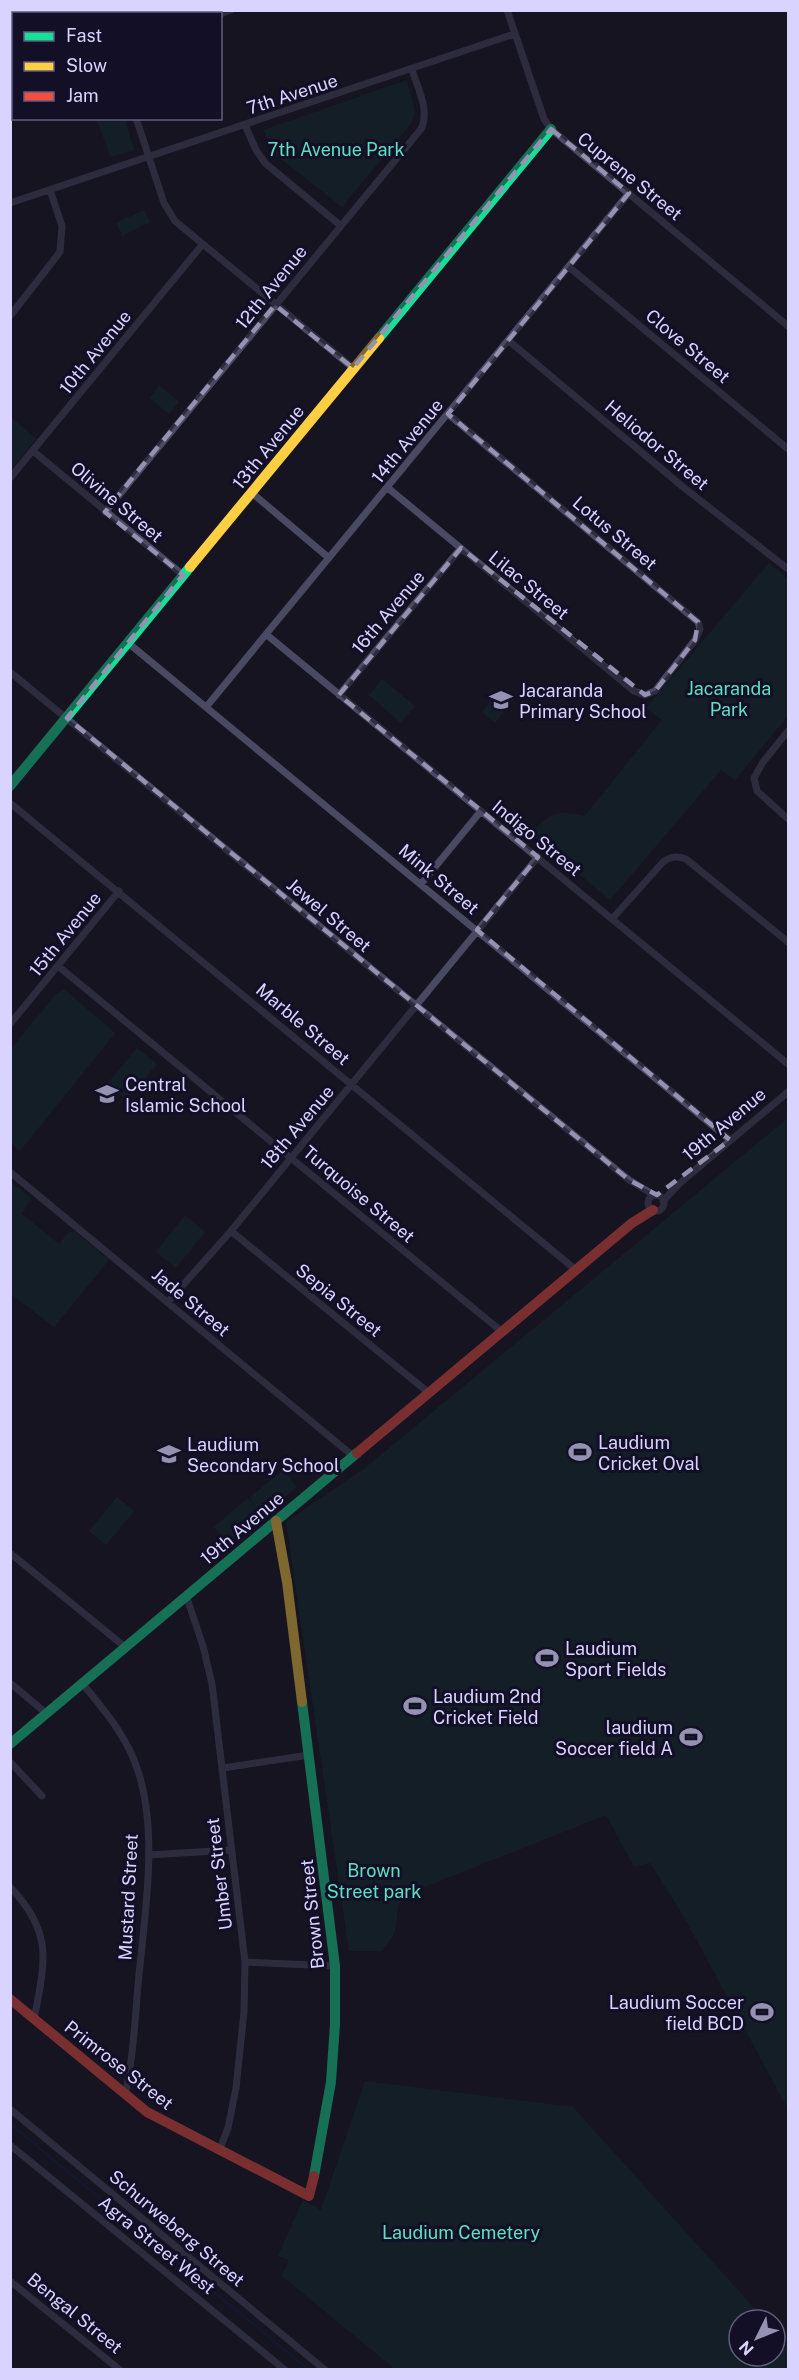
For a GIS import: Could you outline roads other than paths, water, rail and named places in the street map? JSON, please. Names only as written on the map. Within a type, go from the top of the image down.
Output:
[{"type":"street","name":"Cuprene Street","points":[[507,10],[544,119],[551,129],[789,326]]},
{"type":"street","name":"7th Avenue","points":[[10,203],[514,34]]},
{"type":"street","name":"12th Avenue","points":[[105,512],[422,126],[423,104],[412,70]]},
{"type":"street","points":[[137,120],[169,213],[202,245],[353,368]]},
{"type":"street","points":[[245,125],[256,150],[265,163],[341,226]]},
{"type":"street","name":"13th Avenue","points":[[10,786],[551,129]]},
{"type":"street","points":[[10,316],[60,252],[62,226],[50,190]]},
{"type":"street","name":"14th Avenue","points":[[207,706],[629,194]]},
{"type":"street","name":"10th Avenue","points":[[10,478],[202,245]]},
{"type":"street","name":"Clove Street","points":[[569,267],[789,448]]},
{"type":"street","name":"Heliodor Street","points":[[509,341],[691,493],[789,569]]},
{"type":"street","name":"Lotus Street","points":[[448,414],[698,622],[700,629],[695,640],[655,691]]},
{"type":"street","name":"Olivine Street","points":[[33,452],[183,575]]},
{"type":"street","name":"Lilac Street","points":[[388,488],[634,691],[645,695],[655,691]]},
{"type":"street","points":[[252,493],[329,558]]},
{"type":"street","name":"16th Avenue","points":[[339,695],[461,548]]},
{"type":"street","name":"Indigo Street","points":[[267,634],[789,1064]]},
{"type":"street","name":"Mink Street","points":[[128,642],[730,1140]]},
{"type":"street","name":"Jewel Street","points":[[10,672],[629,1180],[663,1201]]},
{"type":"street","points":[[789,731],[763,762],[754,778],[754,785],[762,797],[789,819]]},
{"type":"street","name":"Marble Street","points":[[10,803],[576,1270]]},
{"type":"street","points":[[421,884],[481,811]]},
{"type":"street","points":[[612,919],[663,862],[672,856],[680,857],[686,859],[789,942]]},
{"type":"street","name":"18th Avenue","points":[[168,1302],[231,1231],[538,857]]},
{"type":"street","name":"15th Avenue","points":[[10,1024],[119,891]]},
{"type":"street","name":"Turquoise Street","points":[[58,966],[501,1331]]},
{"type":"street","name":"19th Avenue","points":[[650,1205],[660,1209],[663,1201],[680,1183],[789,1092]]},
{"type":"street","name":"Jade Street","points":[[10,1172],[353,1456]]},
{"type":"street","name":"Jewel Street","points":[[629,1180],[650,1205]]},
{"type":"street","name":"19th Avenue","points":[[10,1744],[501,1331],[633,1223],[656,1195],[680,1183]]},
{"type":"street","name":"Sepia Street","points":[[231,1231],[429,1392]]},
{"type":"street","name":"Brown Street","points":[[276,1521],[287,1582],[336,1966],[335,2014],[327,2114],[319,2161],[309,2196]]},
{"type":"street","points":[[10,1552],[124,1647]]},
{"type":"street","name":"Umber Street","points":[[186,1595],[208,1664],[223,1768],[245,1962],[244,2012],[236,2088],[228,2128],[219,2151]]},
{"type":"street","points":[[10,1683],[46,1713]]},
{"type":"street","name":"Mustard Street","points":[[82,1683],[110,1716],[132,1753],[143,1795],[149,1856],[134,2025],[125,2095]]},
{"type":"street","points":[[223,1768],[309,1755]]},
{"type":"street","points":[[10,1761],[42,1796]]},
{"type":"street","points":[[149,1856],[231,1850]]},
{"type":"street","points":[[10,1887],[33,1916],[43,1942],[45,1955],[34,2019]]},
{"type":"street","points":[[245,1962],[336,1966]]},
{"type":"street","name":"Primrose Street","points":[[10,1999],[125,2095],[165,2123],[309,2196]]},
{"type":"street","name":"Schurweberg Street","points":[[10,2109],[325,2370]]},
{"type":"street","name":"Agra Street West","points":[[10,2145],[285,2370]]},
{"type":"street","name":"Bengal Street","points":[[10,2281],[120,2370]]},
{"type":"waterway","points":[[10,2124],[309,2370]]},
{"type":"place","name":"Jacaranda Primary School","points":[[501,700]]},
{"type":"place","name":"Central Islamic School","points":[[107,1094]]},
{"type":"place","name":"Laudium Cricket Oval","points":[[580,1452]]},
{"type":"place","name":"Laudium Secondary School","points":[[169,1454]]},
{"type":"place","name":"Laudium Sport Fields","points":[[547,1658]]},
{"type":"place","name":"Laudium 2nd Cricket Field","points":[[415,1706]]},
{"type":"place","name":"laudium Soccer field A","points":[[691,1737]]},
{"type":"place","name":"Laudium Soccer field BCD","points":[[762,2012]]},
{"type":"park label","name":"7th Avenue Park","points":[[336,149]]},
{"type":"park label","name":"Jacaranda Park","points":[[729,698]]},
{"type":"park label","name":"Brown Street park","points":[[374,1880]]},
{"type":"park label","name":"Laudium Cemetery","points":[[461,2232]]}]
